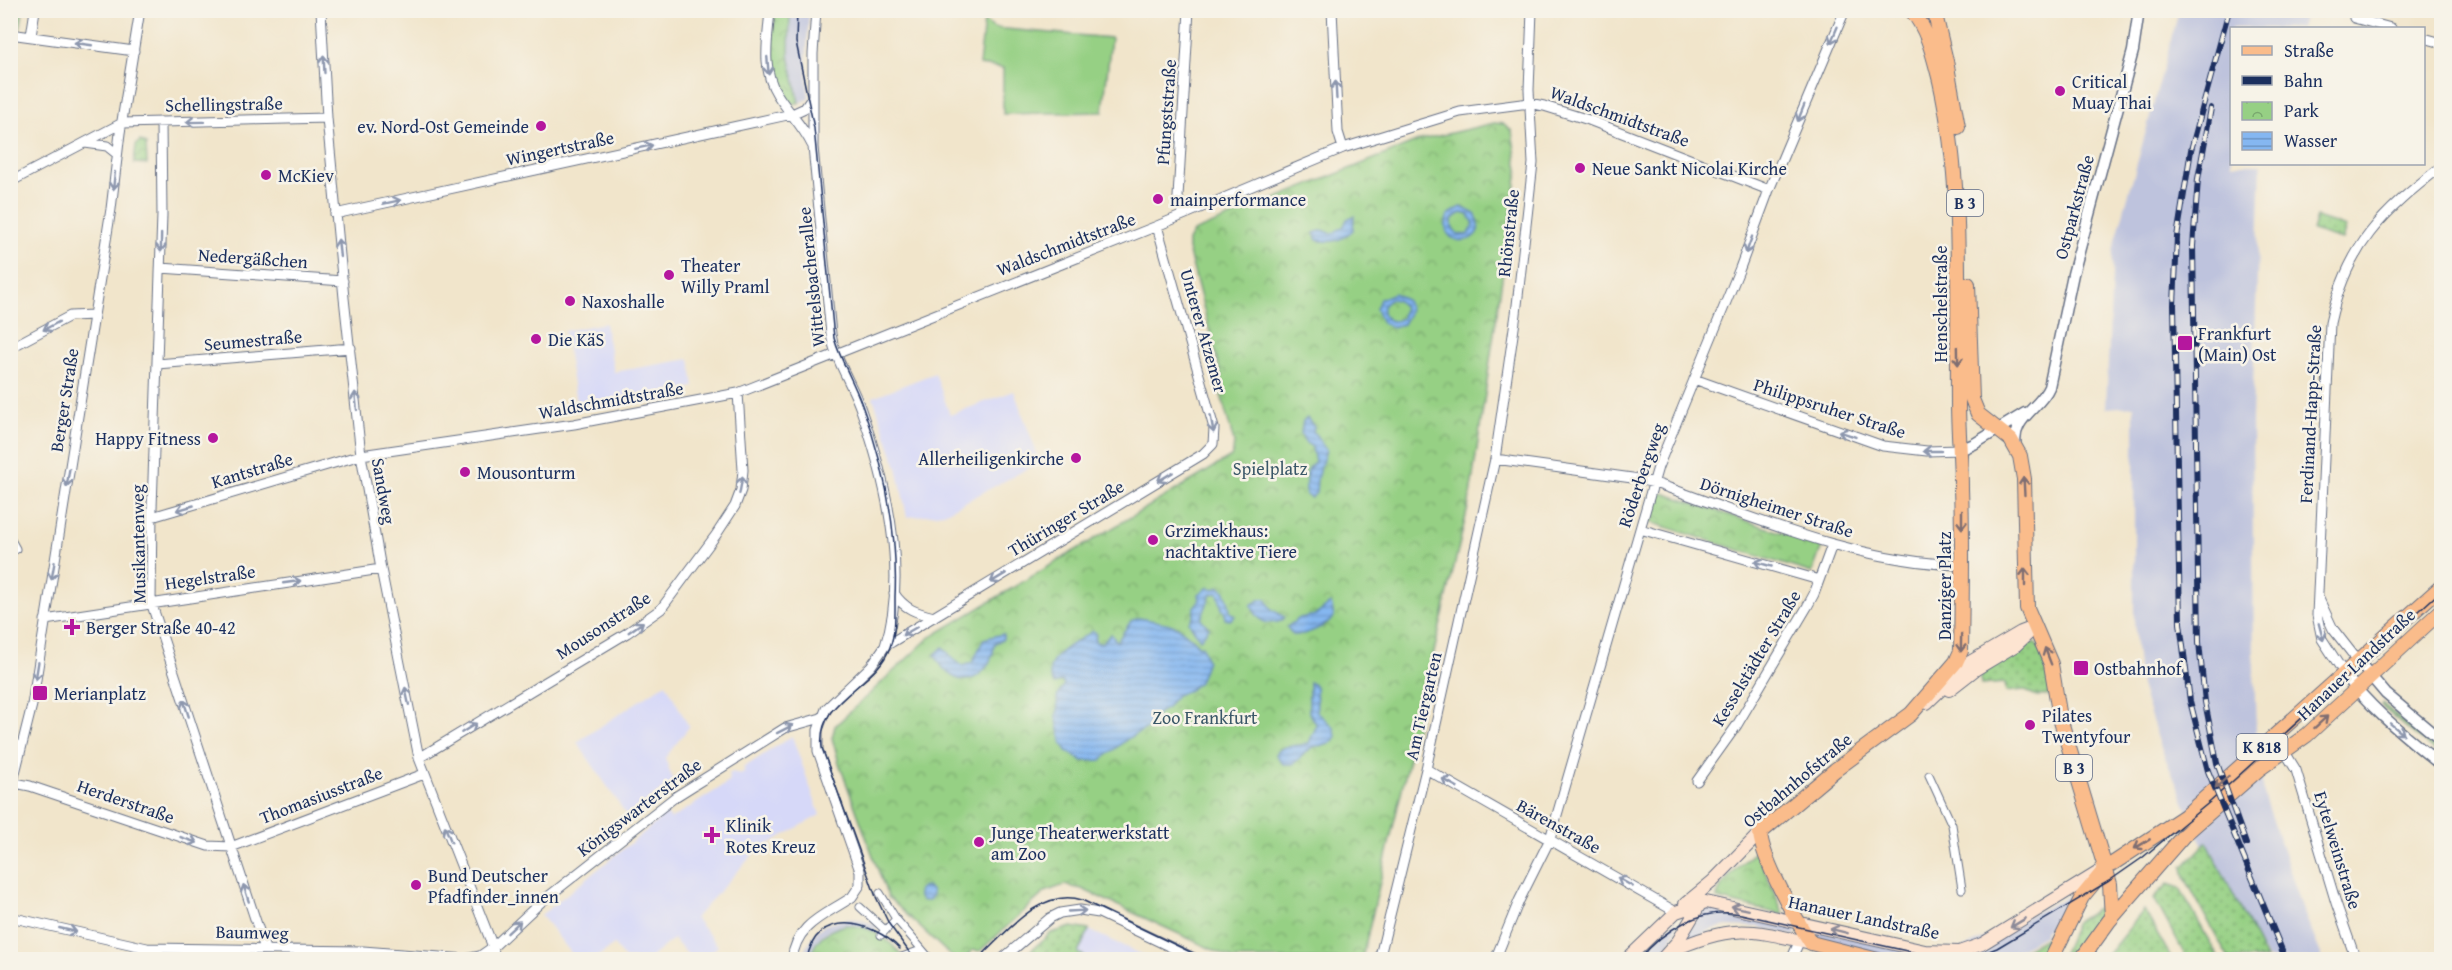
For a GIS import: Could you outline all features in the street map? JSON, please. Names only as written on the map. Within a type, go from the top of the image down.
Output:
[{"type":"main road","name":"Henschelstraße","points":[[1911,10],[1924,30],[1932,51],[1948,117],[1954,164],[1958,229],[1957,331],[1961,456]]},
{"type":"main road","name":"Henschelstraße","points":[[1934,10],[1954,100],[1964,179],[1971,395],[1978,414],[1998,429]]},
{"type":"main road","name":"B 3","points":[[1998,429],[2016,447],[2024,479],[2026,601],[2034,627],[2051,663],[2060,718],[2106,868],[2112,895],[2112,917]]},
{"type":"main road","name":"Danziger Platz","points":[[1916,711],[1961,653],[1961,456]]},
{"type":"main road","name":"Hanauer Landstraße","points":[[1626,960],[1676,912],[1701,903],[1722,904],[1925,951],[1959,952],[1991,939],[2185,816],[2442,586]]},
{"type":"main road","name":"Hanauer Landstraße","points":[[2081,960],[2112,917],[2184,836],[2259,769],[2307,735],[2442,610]]},
{"type":"main road","name":"B 3","points":[[1916,711],[2016,645],[2034,627]]},
{"type":"main road","name":"Ostbahnhofstraße","points":[[1676,912],[1713,881],[1761,833],[1843,763],[1916,711]]},
{"type":"main road","points":[[1761,833],[1765,852],[1806,942]]},
{"type":"main road","name":"Hanauer Landstraße","points":[[2051,960],[2082,897],[2106,868]]},
{"type":"main road","name":"Ostbahnhofstraße","points":[[1701,903],[1713,881]]},
{"type":"main road","name":"Hanauer Landstraße","points":[[1661,960],[1674,946],[1701,903]]},
{"type":"main road","points":[[1674,946],[1680,921],[1676,912]]},
{"type":"main road","name":"Hanauer Landstraße","points":[[1674,946],[1709,935],[1746,930],[1878,960]]},
{"type":"street","points":[[31,36],[35,10]]},
{"type":"street","name":"Berger Straße","points":[[10,793],[32,705],[140,10]]},
{"type":"street","name":"Sandweg","points":[[321,10],[327,118],[342,281],[361,455],[381,569],[419,758],[493,947],[495,960]]},
{"type":"street","name":"Wittelsbacherallee","points":[[770,10],[768,73],[777,94],[813,147]]},
{"type":"street","name":"Wittelsbacherallee","points":[[816,10],[812,98],[813,147],[831,334],[836,354],[860,405],[876,457],[889,513],[894,561],[894,593],[891,624],[885,646]]},
{"type":"street","name":"Pfungststraße","points":[[1183,214],[1178,197],[1189,10]]},
{"type":"street","points":[[1332,10],[1338,132],[1343,148]]},
{"type":"street","name":"Rhönstraße","points":[[1495,459],[1516,314],[1533,163],[1529,103],[1532,10]]},
{"type":"street","name":"Röderbergweg","points":[[1495,960],[1550,839],[1658,467],[1740,268],[1769,190],[1845,10]]},
{"type":"street","name":"Ostparkstraße","points":[[2016,447],[2017,428],[2049,387],[2073,274],[2133,51],[2139,10]]},
{"type":"street","points":[[2356,10],[2354,18],[2387,27]]},
{"type":"street","points":[[10,34],[134,51]]},
{"type":"street","points":[[2425,38],[2442,43]]},
{"type":"street","points":[[792,114],[802,110],[812,98]]},
{"type":"street","name":"Waldschmidtstraße","points":[[361,455],[574,424],[738,393],[1156,226],[1343,148],[1460,112],[1529,103],[1589,120],[1769,190]]},
{"type":"street","name":"Wingertstraße","points":[[335,214],[792,114]]},
{"type":"street","name":"Schellingstraße","points":[[122,123],[327,118]]},
{"type":"street","name":"Musikantenweg","points":[[161,122],[152,602],[265,949]]},
{"type":"street","points":[[10,182],[122,123]]},
{"type":"street","points":[[85,142],[107,146],[117,154]]},
{"type":"street","name":"Ferdinand-Happ-Straße","points":[[2344,673],[2319,632],[2318,597],[2328,345],[2334,304],[2346,273],[2367,234],[2397,201],[2442,166]]},
{"type":"street","name":"Unterer Atzemer","points":[[1156,226],[1214,428],[1213,444]]},
{"type":"street","name":"Nedergäßchen","points":[[160,268],[342,281]]},
{"type":"street","points":[[10,348],[70,316],[94,315]]},
{"type":"street","name":"Seumestraße","points":[[158,364],[351,348]]},
{"type":"street","name":"Philippsruher Straße","points":[[1694,379],[1883,446],[1961,456]]},
{"type":"street","name":"Mousonstraße","points":[[419,758],[627,633],[662,609],[716,535],[735,506],[741,490],[743,470],[738,393]]},
{"type":"street","name":"Ostparkstraße","points":[[1998,429],[2032,408]]},
{"type":"street","points":[[1961,456],[1998,429]]},
{"type":"street","name":"Thüringer Straße","points":[[821,718],[832,703],[876,661],[885,646],[1203,454],[1213,444]]},
{"type":"street","name":"Kantstraße","points":[[152,517],[361,455]]},
{"type":"street","name":"Dörnigheimer Straße","points":[[1495,459],[1655,483],[1832,545],[1912,562],[1962,565]]},
{"type":"street","name":"Am Tiergarten","points":[[1379,960],[1426,769],[1495,459]]},
{"type":"street","points":[[1640,528],[1819,580]]},
{"type":"street","name":"Kesselstädter Straße","points":[[1697,781],[1737,725],[1815,594],[1832,545]]},
{"type":"street","name":"Hegelstraße","points":[[45,620],[381,569]]},
{"type":"street","points":[[894,593],[900,603],[911,610],[934,617]]},
{"type":"street","name":"Ferdinand-Happ-Straße","points":[[2318,597],[2333,629],[2358,661]]},
{"type":"street","points":[[2358,661],[2386,694],[2442,741]]},
{"type":"street","points":[[2344,673],[2387,721],[2442,766]]},
{"type":"street","points":[[792,960],[797,940],[808,925],[855,894],[860,885],[860,871],[819,751],[817,735],[821,718]]},
{"type":"street","name":"Königswarterstraße","points":[[493,947],[540,903],[675,796],[785,728],[821,718]]},
{"type":"street","name":"Eytelweinstraße","points":[[2285,752],[2296,770],[2336,903],[2356,960]]},
{"type":"street","name":"Bärenstraße","points":[[1426,769],[1676,912]]},
{"type":"street","name":"Thomasiusstraße","points":[[231,847],[424,774]]},
{"type":"street","points":[[1929,775],[1952,825],[1962,889]]},
{"type":"street","name":"Herderstraße","points":[[12,783],[30,786],[208,846],[231,847]]},
{"type":"street","points":[[880,893],[896,919],[931,960]]},
{"type":"street","points":[[860,907],[882,932],[896,919]]},
{"type":"street","points":[[1001,960],[1056,915],[1077,910],[1099,913],[1198,960]]},
{"type":"street","name":"Baumweg","points":[[10,917],[147,948],[265,949],[466,959],[480,956],[493,947]]},
{"type":"street","points":[[1791,960],[1806,942]]},
{"type":"street","points":[[903,957],[921,950]]},
{"type":"shaded area","points":[[790,11],[809,11],[806,63],[809,99],[799,103],[789,55]]},
{"type":"shaded area","points":[[2179,11],[2306,11],[2301,27],[2230,27],[2230,165],[2261,165],[2252,418],[2254,669],[2256,730],[2263,791],[2303,910],[2323,959],[2268,959],[2203,846],[2161,748],[2139,680],[2134,620],[2134,406],[2106,408],[2113,251]]},
{"type":"shaded area","points":[[605,323],[614,372],[690,359],[694,387],[577,407],[564,331]]},
{"type":"shaded area","points":[[935,373],[950,415],[1014,391],[1040,462],[944,513],[907,517],[897,467],[873,397]]},
{"type":"shaded area","points":[[666,683],[689,727],[665,758],[673,781],[628,817],[577,742]]},
{"type":"shaded area","name":"Klinik Rotes Kreuz","points":[[792,736],[820,815],[756,851],[695,918],[718,946],[704,959],[692,959],[673,939],[649,959],[625,959],[614,945],[594,959],[576,959],[541,915],[667,814],[671,819],[729,782],[729,774],[733,772],[740,775],[745,772],[743,768]]},
{"type":"shaded area","points":[[2078,891],[2063,921],[2044,931],[2045,935],[2002,959],[1888,959],[1873,953],[1820,941],[1809,929],[1948,956]]},
{"type":"shaded area","points":[[1705,908],[1791,923],[1797,936],[1759,927],[1727,926],[1712,929],[1676,947]]},
{"type":"shaded area","points":[[845,919],[857,919],[877,925],[874,931],[846,925],[828,931],[821,936],[810,959],[803,960],[806,947],[817,931],[825,925]]},
{"type":"shaded area","points":[[1676,921],[1676,930],[1669,944],[1651,959],[1635,960]]},
{"type":"shaded area","points":[[1072,927],[1089,930],[1151,959],[1021,960],[1051,933]]},
{"type":"green space","points":[[10,11],[23,11],[20,29],[11,27]]},
{"type":"green space","points":[[775,11],[790,11],[789,55],[799,103],[793,104],[784,94],[774,72],[772,48]]},
{"type":"green space","points":[[984,21],[994,28],[1111,38],[1103,112],[1003,114],[1003,68],[979,65]]},
{"type":"green space","name":"Zoo Frankfurt","points":[[1494,123],[1504,124],[1512,131],[1518,170],[1469,503],[1362,959],[1233,959],[1082,889],[1064,885],[1045,892],[980,951],[973,950],[964,959],[954,959],[888,897],[839,763],[832,738],[835,726],[929,638],[1231,457],[1234,442],[1217,380],[1222,378],[1188,249],[1188,241],[1193,232],[1421,140]]},
{"type":"green space","points":[[140,141],[146,144],[147,164],[134,163],[136,145]]},
{"type":"green space","points":[[2316,217],[2346,227],[2342,240],[2312,231]]},
{"type":"green space","points":[[1660,492],[1822,546],[1812,573],[1650,522]]},
{"type":"green space","points":[[2034,643],[2040,648],[2053,695],[2037,696],[2023,690],[2006,692],[2005,683],[1981,685],[1981,674]]},
{"type":"green space","points":[[2383,704],[2441,753],[2441,757],[2381,706]]},
{"type":"green space","points":[[2207,842],[2266,959],[2229,959],[2185,878],[2183,867]]},
{"type":"green space","points":[[1756,850],[1784,915],[1717,899],[1726,880]]},
{"type":"green space","points":[[2168,884],[2180,888],[2219,959],[2187,959],[2154,898]]},
{"type":"green space","points":[[2105,904],[2103,911],[2068,959],[2060,960],[2076,922]]},
{"type":"green space","points":[[2144,910],[2172,959],[2104,959]]},
{"type":"green space","points":[[846,925],[864,928],[880,935],[905,959],[810,960],[814,946],[822,936]]},
{"type":"green space","points":[[1072,927],[1089,930],[1078,953],[1084,956],[1083,959],[1021,959],[1051,933]]},
{"type":"green space","points":[[2049,936],[2038,959],[2008,959]]},
{"type":"water","points":[[1461,207],[1475,214],[1479,225],[1477,233],[1471,238],[1455,239],[1449,235],[1446,227],[1448,215]],"holes":[[[1462,213],[1469,215],[1474,224],[1469,234],[1461,235],[1455,232],[1452,226],[1453,218]]]},
{"type":"water","points":[[1354,216],[1353,230],[1345,237],[1332,241],[1317,240],[1314,233],[1323,230],[1332,234],[1344,226],[1347,219]]},
{"type":"water","points":[[1394,293],[1407,301],[1410,311],[1403,324],[1392,327],[1382,323],[1376,309],[1380,299]],"holes":[[[1390,299],[1397,300],[1404,307],[1402,318],[1395,321],[1388,320],[1385,317],[1383,306]]]},
{"type":"water","points":[[1307,418],[1326,450],[1317,478],[1316,493],[1311,498],[1306,495],[1306,477],[1309,468],[1315,462],[1312,447],[1305,442],[1301,433],[1303,421]]},
{"type":"water","points":[[1209,587],[1212,590],[1219,587],[1223,589],[1230,612],[1235,616],[1230,620],[1225,619],[1225,612],[1218,593],[1211,594],[1201,619],[1209,628],[1200,639],[1189,622],[1194,616],[1194,607],[1200,600],[1199,594]]},
{"type":"water","points":[[1261,599],[1266,599],[1271,609],[1284,617],[1281,621],[1266,622],[1257,615],[1251,605]]},
{"type":"water","points":[[1331,603],[1334,617],[1321,627],[1293,635],[1287,627],[1300,618],[1316,615]]},
{"type":"water","points":[[1139,618],[1172,625],[1184,632],[1200,647],[1202,646],[1207,660],[1199,682],[1189,690],[1176,695],[1167,708],[1158,713],[1151,726],[1127,739],[1101,760],[1083,761],[1068,752],[1062,743],[1056,716],[1057,698],[1064,685],[1062,681],[1054,684],[1050,675],[1051,667],[1061,652],[1093,631],[1096,633],[1097,643],[1102,643],[1111,634],[1117,642],[1131,621]]},
{"type":"water","points":[[1003,634],[1003,639],[994,644],[987,666],[976,677],[962,680],[954,677],[935,655],[943,647],[956,662],[963,666],[972,663],[984,639]]},
{"type":"water","points":[[1309,682],[1316,686],[1317,712],[1334,728],[1336,736],[1329,744],[1312,747],[1293,764],[1283,764],[1276,754],[1283,748],[1309,743],[1317,725],[1309,712]]},
{"type":"water","points":[[922,887],[928,887],[932,894],[928,901],[922,901],[918,897],[918,891]]},
{"type":"tram line","points":[[797,10],[796,42],[814,128],[834,338],[859,397],[883,475],[892,523],[895,572],[895,622],[890,647],[883,661],[873,673],[837,704],[828,716],[823,731],[822,748],[876,897],[889,924],[915,960]]},
{"type":"tram line","points":[[1639,960],[1671,930],[1697,917],[1726,913],[1741,914],[1934,957],[1971,958],[1997,948],[2109,881],[2142,858],[2211,801],[2442,590]]},
{"type":"tram line","points":[[977,960],[1024,915],[1052,900],[1067,898],[1082,900],[1207,960]]},
{"type":"tram line","points":[[807,960],[812,943],[821,932],[833,926],[846,924],[875,931],[900,949]]},
{"type":"railway","points":[[2229,10],[2191,150],[2177,237],[2174,305],[2180,623],[2190,701],[2208,771],[2286,960]]},
{"type":"railway","points":[[2211,108],[2198,179],[2193,246],[2199,642],[2205,702],[2217,763],[2246,844]]},
{"type":"place","name":"Critical Muay Thai","points":[[2060,91]]},
{"type":"place","name":"ev. Nord-Ost Gemeinde","points":[[541,126]]},
{"type":"place","name":"Neue Sankt Nicolai Kirche","points":[[1580,168]]},
{"type":"place","name":"McKiev","points":[[266,175]]},
{"type":"place","name":"mainperformance","points":[[1158,199]]},
{"type":"place","name":"Theater Willy Praml","points":[[669,275]]},
{"type":"place","name":"Naxoshalle","points":[[570,301]]},
{"type":"place","name":"Die KäS","points":[[536,339]]},
{"type":"place","name":"Frankfurt (Main) Ost","points":[[2185,343]]},
{"type":"place","name":"Happy Fitness","points":[[213,438]]},
{"type":"place","name":"Allerheiligenkirche","points":[[1076,458]]},
{"type":"place","name":"Mousonturm","points":[[465,472]]},
{"type":"place","name":"Grzimekhaus: nachtaktive Tiere","points":[[1153,540]]},
{"type":"place","name":"Berger Straße 40-42","points":[[72,627]]},
{"type":"place","name":"Ostbahnhof","points":[[2081,668]]},
{"type":"place","name":"Merianplatz","points":[[40,693]]},
{"type":"place","name":"Pilates Twentyfour","points":[[2030,725]]},
{"type":"place","name":"Klinik Rotes Kreuz","points":[[712,835]]},
{"type":"place","name":"Junge Theaterwerkstatt am Zoo","points":[[979,842]]},
{"type":"place","name":"Bund Deutscher Pfadfinder_innen","points":[[416,885]]},
{"type":"park label","name":"Spielplatz","points":[[1270,468]]}]
